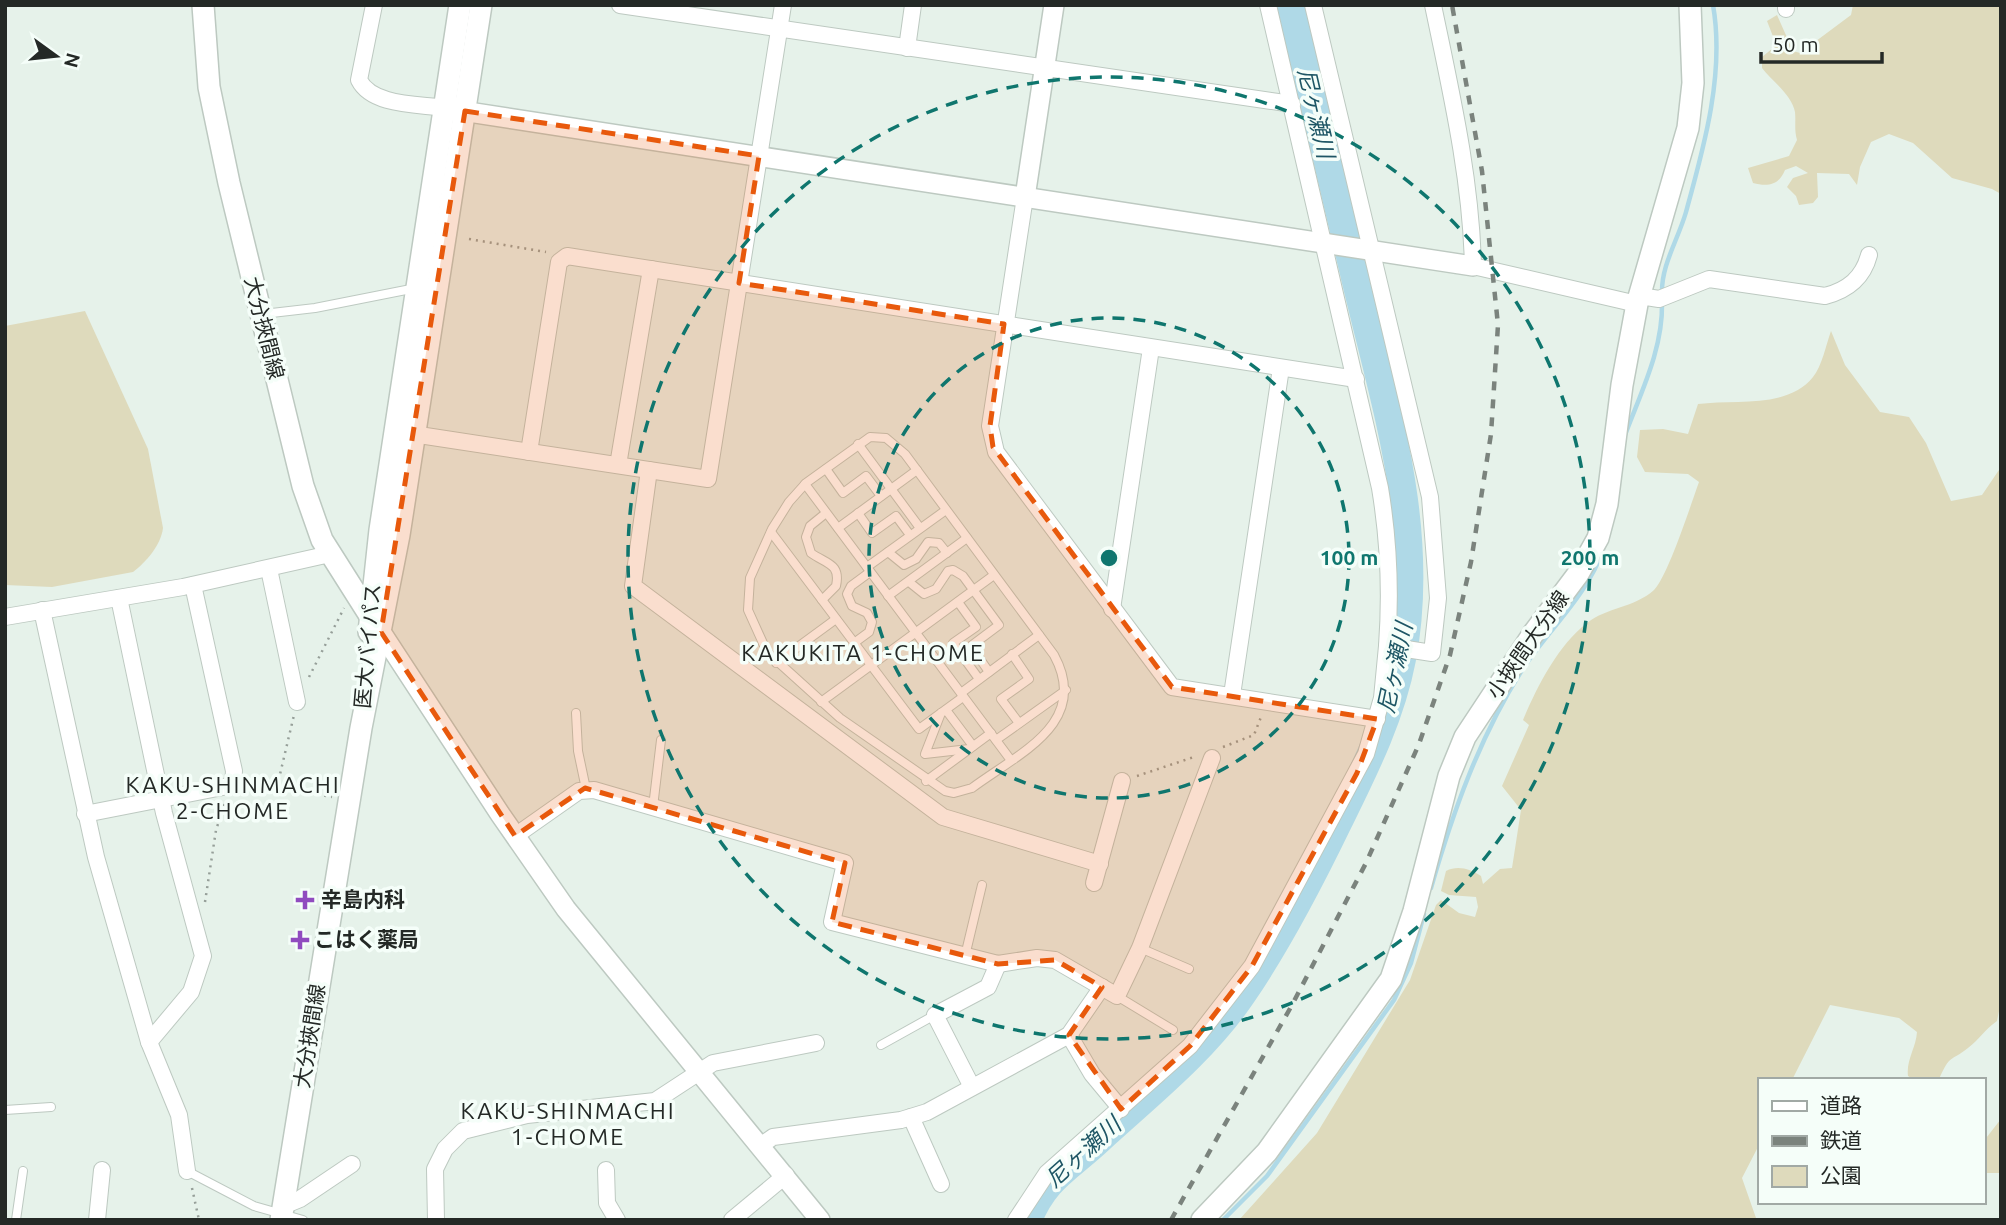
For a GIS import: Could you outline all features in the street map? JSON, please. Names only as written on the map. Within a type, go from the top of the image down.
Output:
[{"type":"main road","name":"大分挾間線","points":[[203,5],[209,88],[260,314],[303,486],[315,524],[330,554],[375,624]]},
{"type":"main road","name":"医大バイパス","points":[[361,728],[455,109],[460,5]]},
{"type":"main road","name":"医大バイパス","points":[[405,433],[417,288],[455,109],[481,5]]},
{"type":"main road","name":"小挾間大分線","points":[[1202,1220],[1260,1161],[1391,979],[1413,911],[1449,776],[1465,737],[1532,634],[1578,574],[1598,538],[1606,504],[1622,385],[1638,300],[1688,128],[1693,83],[1690,5]]},
{"type":"main road","name":"大分挾間線","points":[[282,1213],[361,728]]},
{"type":"street","points":[[374,5],[359,80],[363,88],[374,97],[1473,266],[1638,300],[1659,299],[1709,279],[1825,296],[1841,292],[1857,279],[1869,255]]},
{"type":"street","points":[[620,5],[1292,104]]},
{"type":"street","points":[[405,433],[708,479],[783,5]]},
{"type":"street","points":[[907,48],[913,5]]},
{"type":"street","points":[[1054,5],[1004,324],[990,426],[993,447],[1172,687],[1377,719]]},
{"type":"street","points":[[1016,1220],[1047,1173],[1190,1046],[1252,966],[1357,773],[1377,719],[1393,646],[1389,545],[1375,462],[1327,243],[1268,5]]},
{"type":"street","points":[[1313,5],[1365,250],[1432,507],[1438,598],[1432,653],[1393,646]]},
{"type":"street","points":[[1433,5],[1461,138],[1472,231],[1473,266]]},
{"type":"street","points":[[529,452],[559,262],[567,256],[1356,379]]},
{"type":"street","points":[[618,466],[651,269]]},
{"type":"street","points":[[1112,609],[1151,348]]},
{"type":"street","points":[[1232,695],[1281,368]]},
{"type":"street","points":[[649,470],[633,586],[943,817],[1100,864]]},
{"type":"street","points":[[5,617],[193,585],[330,554]]},
{"type":"street","points":[[269,569],[297,702]]},
{"type":"street","points":[[85,814],[233,785],[234,771],[193,585]]},
{"type":"street","points":[[119,598],[162,799],[183,887],[200,937],[203,957],[191,992],[149,1042]]},
{"type":"street","points":[[42,610],[85,814],[149,1042],[179,1115],[187,1171]]},
{"type":"street","points":[[375,624],[515,836],[597,950],[786,1175],[820,1220]]},
{"type":"street","points":[[515,836],[586,789],[845,863],[832,922],[998,964],[1037,958],[1055,960],[1117,996],[1140,948],[1212,758]]},
{"type":"street","points":[[1094,883],[1122,781]]},
{"type":"street","points":[[972,1087],[935,1015],[988,987],[998,964]]},
{"type":"street","points":[[760,1146],[774,1137],[911,1117],[1069,1035],[1102,987]]},
{"type":"street","points":[[1069,1035],[1092,1074],[1121,1109]]},
{"type":"street","points":[[436,1220],[435,1169],[444,1149],[463,1131],[527,1115],[644,1104],[666,1096],[723,1060],[816,1042]]},
{"type":"street","points":[[911,1117],[941,1184]]},
{"type":"street","points":[[282,1213],[352,1164]]},
{"type":"street","points":[[97,1220],[102,1170]]},
{"type":"street","points":[[606,1170],[607,1203],[617,1220]]},
{"type":"street","points":[[732,1220],[786,1175]]},
{"type":"lane","points":[[260,314],[315,308],[417,288]]},
{"type":"lane","points":[[870,437],[886,438],[900,448],[1039,635],[1062,671],[1066,690],[1064,705],[1052,726],[962,792],[946,792],[926,780],[821,702],[776,663],[767,652],[752,622],[746,597],[750,578],[771,531],[789,502],[805,484],[826,469],[870,437]]},
{"type":"lane","points":[[858,444],[920,528]]},
{"type":"lane","points":[[826,469],[843,493],[866,476],[881,496]]},
{"type":"lane","points":[[838,528],[917,470]]},
{"type":"lane","points":[[805,484],[1010,759]]},
{"type":"lane","points":[[855,643],[869,632],[872,622],[867,613],[852,606],[847,594],[851,586],[888,552],[946,510]]},
{"type":"lane","points":[[822,600],[836,586],[836,570],[830,562],[811,553],[806,537],[808,529],[826,513]]},
{"type":"lane","points":[[858,513],[872,533],[896,516],[910,536]]},
{"type":"lane","points":[[771,531],[919,729],[944,711],[979,679],[1039,635]]},
{"type":"lane","points":[[888,596],[967,538]]},
{"type":"lane","points":[[888,552],[904,565],[916,559],[928,542],[939,543],[947,553]]},
{"type":"lane","points":[[909,582],[921,594],[930,593],[944,574],[953,570],[959,572],[999,625],[971,646],[989,672]]},
{"type":"lane","points":[[821,702],[994,575]]},
{"type":"lane","points":[[958,602],[976,627],[953,643],[979,679]]},
{"type":"lane","points":[[776,663],[836,619]]},
{"type":"lane","points":[[1012,654],[1029,679],[1001,699],[1019,723]]},
{"type":"lane","points":[[926,780],[971,748],[1019,723],[1066,690]]},
{"type":"lane","points":[[944,711],[925,754],[971,748]]},
{"type":"lane","points":[[944,711],[971,748]]},
{"type":"lane","points":[[576,713],[578,751],[586,789]]},
{"type":"lane","points":[[653,807],[661,740]]},
{"type":"lane","points":[[965,956],[982,885]]},
{"type":"lane","points":[[1140,948],[1189,969]]},
{"type":"lane","points":[[1117,996],[1173,1030]]},
{"type":"lane","points":[[881,1045],[935,1015]]},
{"type":"lane","points":[[5,1111],[51,1107]]},
{"type":"lane","points":[[16,1220],[23,1171]]},
{"type":"lane","points":[[187,1171],[254,1206],[303,1220]]},
{"type":"path","points":[[469,239],[567,256]]},
{"type":"path","points":[[200,937],[216,830],[233,785],[277,787],[338,799]]},
{"type":"path","points":[[187,1171],[199,1220]]},
{"type":"highlighted area","points":[[465,111],[759,156],[739,283],[1004,324],[990,426],[993,447],[1172,687],[1377,719],[1357,773],[1252,966],[1190,1046],[1121,1109],[1069,1035],[1102,987],[1055,960],[998,964],[832,922],[845,863],[585,788],[515,836],[381,632]]},
{"type":"green space","points":[[1853,5],[2001,5],[2001,194],[1952,178],[1913,143],[1889,134],[1871,142],[1860,167],[1857,185],[1849,174],[1817,173],[1818,197],[1813,203],[1799,205],[1796,196],[1787,187],[1793,178],[1808,173],[1796,166],[1785,170],[1780,179],[1772,184],[1753,183],[1748,168],[1789,156],[1797,140],[1793,106],[1786,94],[1762,68],[1762,57],[1773,48],[1774,39],[1767,21],[1777,15],[1793,51],[1800,53],[1851,15]]},
{"type":"green space","points":[[85,311],[148,449],[162,534],[152,553],[133,572],[52,587],[5,585],[5,326]]},
{"type":"green space","points":[[1831,331],[1845,365],[1880,412],[1909,417],[1926,443],[1951,501],[1982,495],[2001,467],[2001,1001],[1997,1021],[1972,1045],[1948,1062],[1940,1078],[1911,1078],[1908,1076],[1908,1070],[1917,1032],[1899,1018],[1830,1005],[1793,1078],[1758,1078],[1758,1147],[1742,1178],[1756,1218],[1761,1220],[1239,1220],[1317,1133],[1410,980],[1436,905],[1441,900],[1459,913],[1475,917],[1478,907],[1476,897],[1449,895],[1441,891],[1446,871],[1455,868],[1468,870],[1481,876],[1483,884],[1500,869],[1512,868],[1521,810],[1502,786],[1529,725],[1523,720],[1558,655],[1576,632],[1587,623],[1646,596],[1660,582],[1699,482],[1688,474],[1645,472],[1637,457],[1640,430],[1663,429],[1688,434],[1698,404],[1760,401],[1790,394],[1813,377]]},
{"type":"green space","points":[[2001,1119],[2001,1173],[1985,1173],[1985,1139]]},
{"type":"waterway","name":"尼ヶ瀬川","points":[[1028,1220],[1042,1194],[1058,1175],[1193,1054],[1242,995],[1293,911],[1357,783],[1384,722],[1402,659],[1408,612],[1409,565],[1400,473],[1291,5]]},
{"type":"waterway","points":[[1662,294],[1664,273],[1686,212],[1711,110],[1716,57],[1713,5]]},
{"type":"waterway","points":[[1625,435],[1655,354],[1662,303]]},
{"type":"waterway","points":[[1431,888],[1458,804],[1493,722],[1532,655],[1587,583],[1603,550]]},
{"type":"waterway","points":[[1223,1220],[1267,1176],[1394,1000],[1411,963],[1424,914]]},
{"type":"railway","points":[[1171,1220],[1292,1005],[1366,863],[1419,744],[1450,655],[1471,562],[1491,434],[1498,325],[1482,171],[1452,5]]},
{"type":"place","name":"辛島内科","points":[[305,900]]},
{"type":"place","name":"こはく薬局","points":[[300,940]]},
{"type":"district","name":"KAKUKITA 1-CHOME","points":[[863,653]]},
{"type":"district","name":"KAKU-SHINMACHI 2-CHOME","points":[[233,798]]},
{"type":"district","name":"KAKU-SHINMACHI 1-CHOME","points":[[568,1124]]}]
